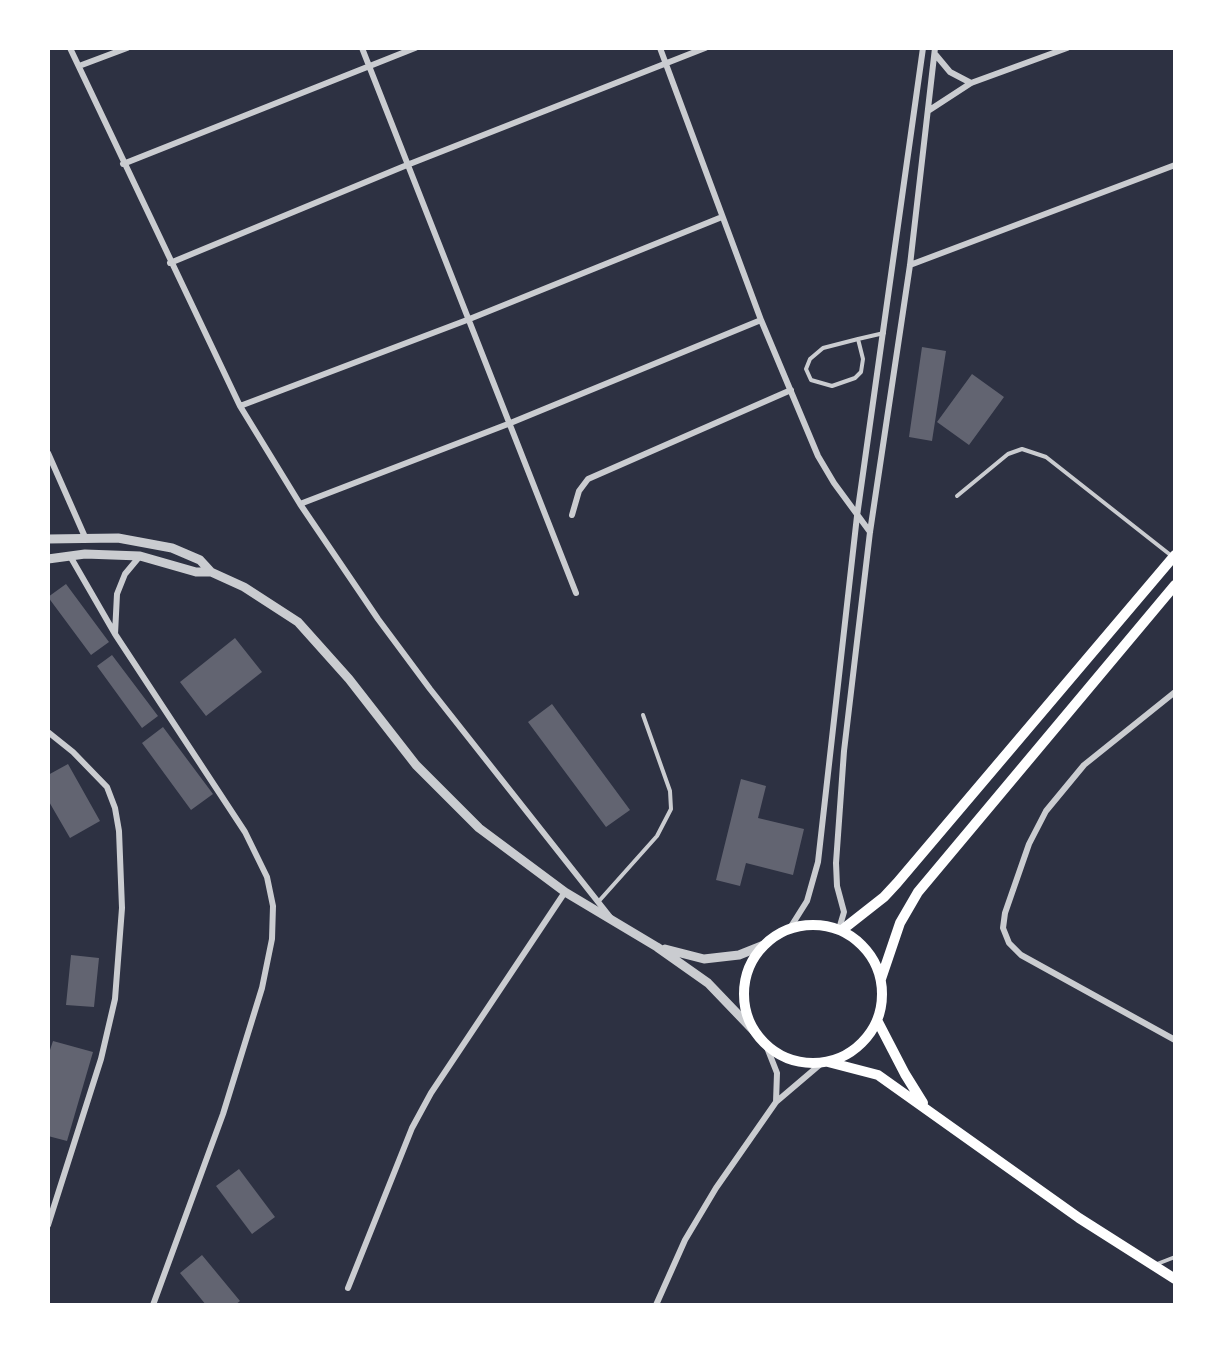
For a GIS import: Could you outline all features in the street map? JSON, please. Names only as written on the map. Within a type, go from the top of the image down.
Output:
[{"type":"main road","points":[[841,930],[884,897],[897,883],[1174,556]]},
{"type":"main road","points":[[881,980],[900,923],[918,892],[1175,585]]},
{"type":"main road","points":[[826,1062],[858,1047],[877,1020],[882,993],[881,980],[867,950],[841,930],[823,925],[790,928],[764,945],[750,964],[744,986],[747,1017],[754,1031],[766,1046],[793,1061],[826,1062],[878,1075],[1079,1218],[1175,1279]]},
{"type":"main road","points":[[877,1020],[913,1089],[931,1113]]},
{"type":"street","points":[[70,48],[123,165],[240,406],[300,504],[378,619],[430,689],[599,901],[614,923]]},
{"type":"street","points":[[79,66],[127,48]]},
{"type":"street","points":[[362,48],[576,593]]},
{"type":"street","points":[[123,165],[415,48]]},
{"type":"street","points":[[660,48],[722,218],[818,456],[870,532]]},
{"type":"street","points":[[170,262],[407,165],[705,48]]},
{"type":"street","points":[[790,928],[807,902],[818,862],[857,516],[923,48]]},
{"type":"street","points":[[928,111],[971,83],[1067,48]]},
{"type":"street","points":[[935,51],[941,64],[950,72],[971,83]]},
{"type":"street","points":[[841,930],[844,912],[837,886],[836,863],[844,752],[870,532],[910,265],[935,51]]},
{"type":"street","points":[[910,265],[1175,165]]},
{"type":"street","points":[[240,406],[467,320],[722,218]]},
{"type":"street","points":[[300,504],[508,424],[762,320]]},
{"type":"street","points":[[572,515],[579,491],[588,479],[791,390]]},
{"type":"street","points":[[48,453],[85,537]]},
{"type":"street","points":[[48,539],[118,538],[172,548],[201,560],[211,572]]},
{"type":"street","points":[[48,559],[85,554],[140,556],[196,572],[211,572],[244,587],[298,622],[349,679],[416,765],[479,828],[565,892],[657,947],[708,983],[754,1031]]},
{"type":"street","points":[[70,556],[115,634],[246,832],[267,877],[273,906],[272,939],[262,988],[223,1114],[153,1305]]},
{"type":"street","points":[[115,634],[117,594],[125,574],[140,556]]},
{"type":"street","points":[[1175,692],[1084,765],[1046,811],[1029,844],[1005,913],[1004,928],[1009,943],[1020,955],[1175,1040]]},
{"type":"street","points":[[48,732],[73,752],[107,787],[120,831],[122,908],[115,999],[103,1049],[48,1225]]},
{"type":"street","points":[[348,1288],[412,1128],[431,1093],[565,892]]},
{"type":"street","points":[[657,947],[704,959],[739,955],[764,945]]},
{"type":"street","points":[[766,1046],[777,1073],[776,1102]]},
{"type":"street","points":[[656,1305],[690,1231],[716,1188],[776,1102],[826,1062]]},
{"type":"lane","points":[[858,339],[863,360],[861,372],[855,378],[831,386],[811,380],[806,369],[810,359],[824,348],[858,339],[884,333]]},
{"type":"lane","points":[[957,496],[1008,454],[1022,449],[1046,457],[1174,556]]},
{"type":"lane","points":[[599,901],[657,836],[671,809],[670,791],[643,715]]},
{"type":"lane","points":[[1154,1266],[1175,1257]]},
{"type":"building","points":[[922,347],[946,351],[932,441],[909,437]]},
{"type":"building","points":[[972,374],[1004,397],[969,445],[937,422]]},
{"type":"building","points":[[66,584],[109,642],[91,655],[48,597]]},
{"type":"building","points":[[235,638],[262,672],[206,716],[180,682]]},
{"type":"building","points":[[112,655],[158,716],[142,728],[97,666]]},
{"type":"building","points":[[552,704],[630,810],[606,827],[528,722]]},
{"type":"building","points":[[163,727],[213,794],[191,810],[142,743]]},
{"type":"building","points":[[68,764],[100,821],[70,838],[48,800],[48,775]]},
{"type":"building","points":[[741,779],[766,786],[758,818],[804,829],[793,875],[746,863],[740,886],[716,880]]},
{"type":"building","points":[[71,955],[99,958],[94,1007],[66,1005]]},
{"type":"building","points":[[53,1041],[93,1052],[67,1141],[48,1136],[48,1056]]},
{"type":"building","points":[[239,1169],[275,1217],[252,1234],[216,1186]]},
{"type":"building","points":[[202,1255],[240,1301],[235,1305],[206,1305],[180,1273]]}]
